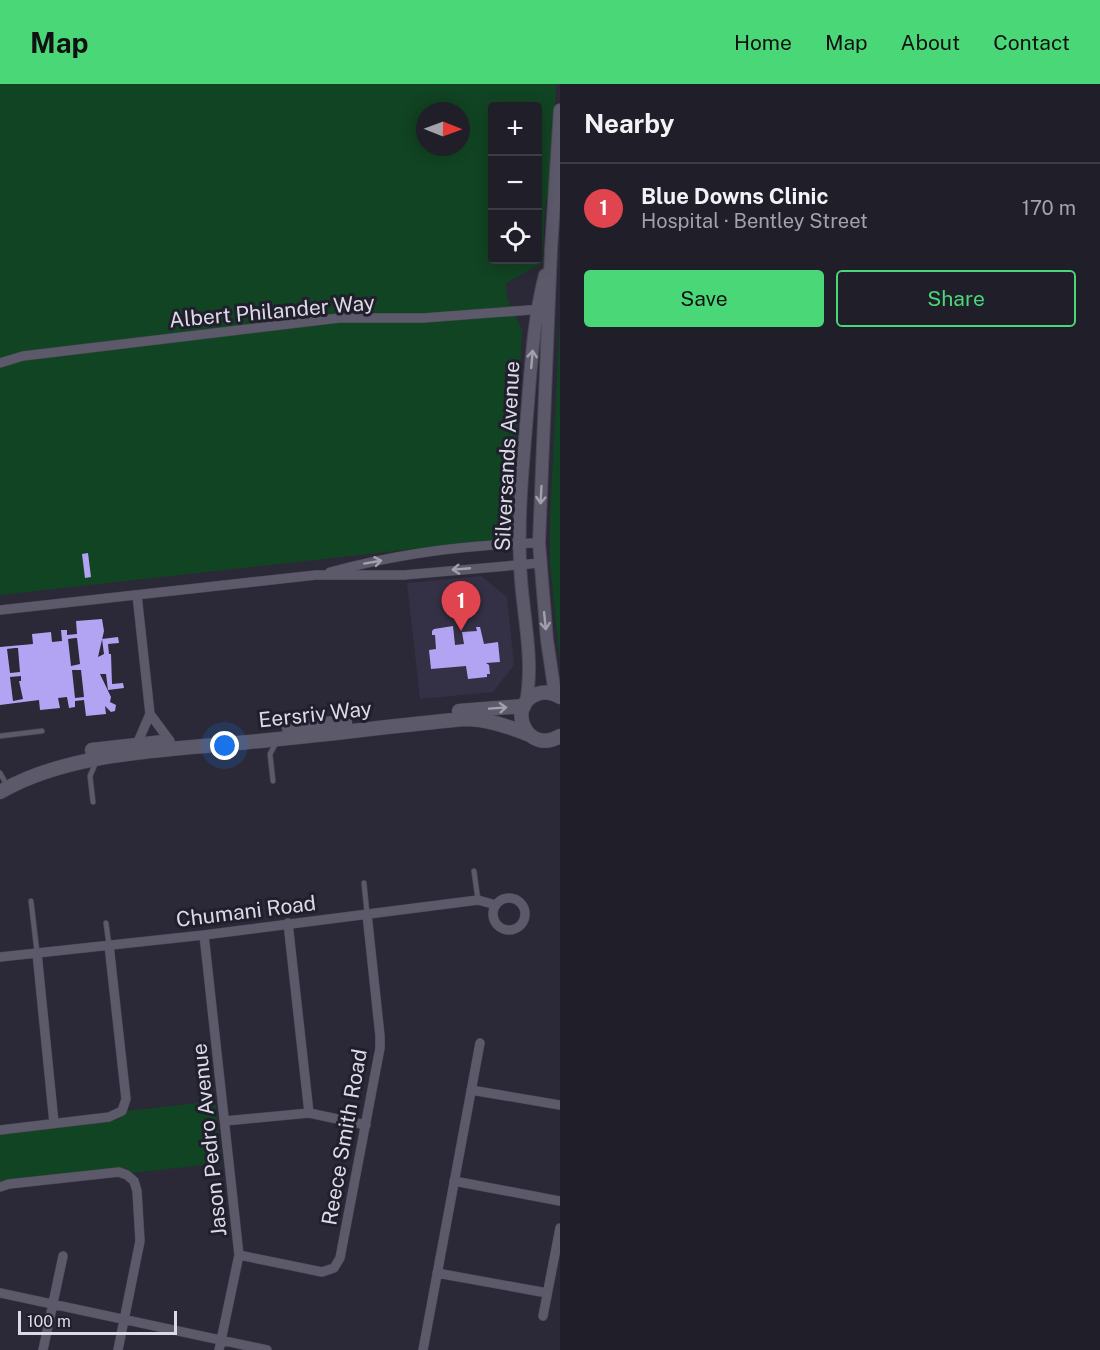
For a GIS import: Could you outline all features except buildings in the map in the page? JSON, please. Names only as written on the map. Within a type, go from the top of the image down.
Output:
[{"type":"main road","name":"Eersriv Way","points":[[1,782],[28,769],[68,756],[137,744],[525,705],[540,693],[558,696]]},
{"type":"main road","points":[[525,705],[522,723],[530,735]]},
{"type":"main road","name":"Eersriv Way","points":[[1,782],[39,774],[82,770],[98,759],[463,719],[502,723],[546,741],[560,736]]},
{"type":"street","name":"Silversands Avenue","points":[[525,705],[529,666],[520,564],[521,496],[551,249],[560,110]]},
{"type":"street","name":"Silversands Avenue","points":[[542,309],[539,543],[558,696]]},
{"type":"street","name":"Albert Philander Way","points":[[0,363],[23,356],[339,318],[423,318],[542,309]]},
{"type":"street","points":[[316,575],[437,551],[539,543]]},
{"type":"street","points":[[401,557],[404,575]]},
{"type":"street","points":[[0,610],[316,575],[404,575],[540,563]]},
{"type":"street","points":[[137,595],[150,714],[137,744]]},
{"type":"street","points":[[150,714],[170,741]]},
{"type":"street","name":"Chumani Road","points":[[0,957],[204,935],[478,900],[496,905]]},
{"type":"street","name":"Reece Smith Road","points":[[239,1255],[315,1271],[329,1271],[334,1268],[340,1258],[381,1036],[367,914]]},
{"type":"street","points":[[288,923],[309,1113]]},
{"type":"street","name":"Jason Pedro Avenue","points":[[204,935],[239,1255],[220,1345]]},
{"type":"street","points":[[0,1130],[109,1117],[122,1111],[126,1099],[109,945]]},
{"type":"street","points":[[37,953],[54,1123]]},
{"type":"street","points":[[423,1350],[480,1043]]},
{"type":"street","points":[[471,1090],[560,1105]]},
{"type":"street","points":[[225,1121],[309,1113],[366,1125]]},
{"type":"street","points":[[0,1188],[9,1184],[119,1172],[128,1175],[134,1181],[137,1191],[140,1241],[118,1350]]},
{"type":"street","points":[[454,1181],[560,1201]]},
{"type":"street","points":[[543,1316],[560,1228]]},
{"type":"street","points":[[43,1350],[63,1256]]},
{"type":"street","points":[[437,1273],[548,1293]]},
{"type":"street","points":[[0,1293],[124,1320],[220,1345],[267,1350]]},
{"type":"lane","points":[[0,736],[42,731]]},
{"type":"lane","points":[[273,782],[270,753],[280,738]]},
{"type":"lane","points":[[253,741],[270,753]]},
{"type":"lane","points":[[93,802],[82,770],[98,759]]},
{"type":"lane","points":[[474,871],[478,900]]},
{"type":"lane","points":[[364,883],[367,914]]},
{"type":"lane","points":[[31,901],[37,953]]},
{"type":"lane","points":[[106,923],[109,945]]},
{"type":"shaded area","points":[[481,576],[507,597],[514,665],[493,692],[420,699],[407,583]]},
{"type":"green space","points":[[0,84],[556,84],[552,165],[545,209],[542,263],[542,102],[488,102],[488,264],[540,264],[506,283],[507,298],[522,330],[513,520],[507,533],[494,540],[0,595]]},
{"type":"green space","points":[[560,321],[560,661],[550,563],[550,517]]},
{"type":"green space","points":[[215,1101],[222,1163],[132,1173],[118,1168],[0,1182],[0,1133],[117,1120],[127,1111]]},
{"type":"place","name":"Blue Downs Clinic","points":[[461,631]]}]
